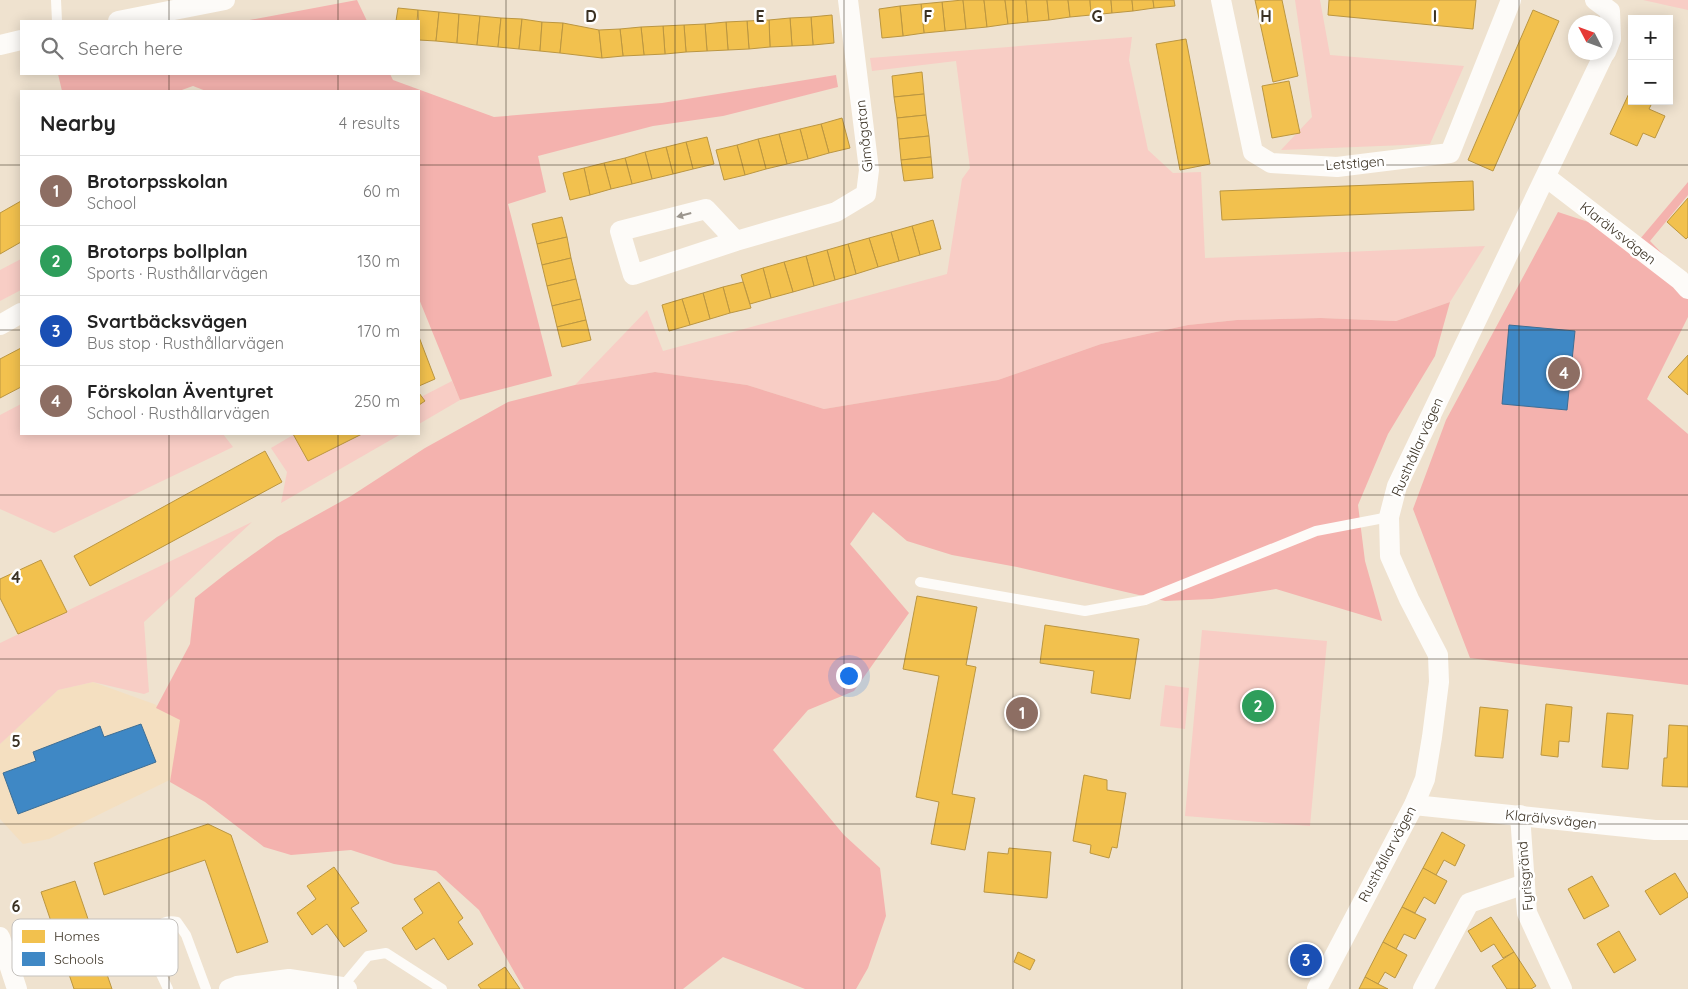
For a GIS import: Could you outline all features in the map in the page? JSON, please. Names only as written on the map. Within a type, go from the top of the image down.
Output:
[{"type":"street","name":"Gimågatan","points":[[736,241],[706,209],[620,231],[633,275],[736,241],[836,212],[866,194],[869,170],[848,0]]},
{"type":"street","name":"Letstigen","points":[[1221,0],[1253,152],[1271,163],[1337,167],[1450,153],[1511,0]]},
{"type":"street","points":[[123,20],[218,1]]},
{"type":"street","points":[[0,44],[20,40]]},
{"type":"street","name":"Rusthållarvägen","points":[[1317,989],[1414,805],[1425,779],[1429,754],[1439,682],[1438,655],[1390,556],[1389,517],[1397,486],[1601,60]]},
{"type":"street","name":"Klarälvsvägen","points":[[1546,177],[1680,280],[1688,289]]},
{"type":"street","points":[[0,325],[20,315]]},
{"type":"street","name":"Klarälvsvägen","points":[[1414,805],[1655,830],[1688,830]]},
{"type":"street","name":"Fyrisgränd","points":[[1520,816],[1527,913],[1562,989]]},
{"type":"street","points":[[1423,989],[1469,903],[1525,884]]},
{"type":"street","points":[[0,937],[12,974]]},
{"type":"street","points":[[13,976],[17,989]]},
{"type":"street","points":[[229,989],[237,986],[289,979],[344,988]]},
{"type":"lane","points":[[56,0],[57,20]]},
{"type":"lane","points":[[920,582],[1085,611],[1145,600],[1316,531],[1389,517]]},
{"type":"lane","points":[[178,925],[186,935],[206,989]]},
{"type":"lane","points":[[344,988],[368,956],[386,953],[442,989]]},
{"type":"lane","points":[[163,976],[168,989]]},
{"type":"shaded area","points":[[357,0],[367,20],[249,20]]},
{"type":"shaded area","points":[[1295,0],[1320,0],[1330,55],[1464,66],[1430,144],[1281,150],[1312,117]]},
{"type":"shaded area","points":[[1643,0],[1688,0],[1688,10]]},
{"type":"shaded area","points":[[1132,37],[1129,60],[1148,150],[1173,173],[1201,172],[1205,258],[1485,246],[1450,302],[1396,321],[1321,318],[1237,320],[1188,325],[1101,344],[998,380],[824,409],[747,385],[655,372],[575,385],[647,310],[663,351],[947,274],[962,179],[970,168],[956,61],[872,71],[870,58]]},
{"type":"shaded area","points":[[58,75],[390,75],[393,80],[494,117],[662,103],[836,75],[838,87],[723,116],[653,126],[538,156],[546,192],[508,204],[552,376],[460,400],[420,301],[420,90],[203,90],[193,86],[182,90],[62,90]]},
{"type":"shaded area","points":[[1688,182],[1688,195],[1650,241],[1688,280],[1688,317],[1647,399],[1688,434],[1688,685],[1470,658],[1413,509],[1446,420],[1558,212],[1640,239]]},
{"type":"shaded area","points":[[20,260],[20,291],[0,301],[0,270]]},
{"type":"shaded area","points":[[1450,302],[1435,356],[1388,434],[1358,505],[1365,561],[1382,621],[1276,589],[1212,599],[1165,601],[1017,567],[952,555],[907,541],[873,512],[850,544],[909,613],[854,691],[808,710],[773,750],[844,835],[880,868],[886,916],[868,968],[856,989],[805,989],[723,957],[683,989],[524,989],[479,910],[436,871],[394,864],[351,850],[291,855],[264,847],[205,802],[170,782],[180,720],[156,708],[190,644],[195,598],[277,537],[351,496],[425,448],[508,402],[575,385],[655,372],[747,385],[824,409],[998,380],[1101,344],[1188,325],[1237,320],[1321,318],[1396,321]]},
{"type":"shaded area","points":[[452,381],[460,400],[420,423],[420,397]]},
{"type":"shaded area","points":[[20,405],[20,435],[224,435],[233,447],[54,533],[0,509],[0,415]]},
{"type":"shaded area","points":[[293,435],[307,458],[350,435],[399,435],[281,503],[287,472],[271,448]]},
{"type":"shaded area","points":[[252,522],[144,622],[149,692],[144,694],[93,682],[58,690],[0,744],[0,643]]},
{"type":"shaded area","points":[[1202,630],[1327,641],[1310,826],[1185,816]]},
{"type":"shaded area","points":[[93,682],[154,704],[191,724],[186,772],[49,839],[23,844],[0,819],[0,744],[58,690]]},
{"type":"shaded area","points":[[1165,685],[1189,688],[1185,729],[1160,726]]},
{"type":"building: Homes","points":[[963,0],[966,29],[945,31],[942,2]]},
{"type":"building: Homes","points":[[963,0],[984,0],[987,27],[966,29]]},
{"type":"building: Homes","points":[[984,0],[1005,0],[1008,24],[987,27]]},
{"type":"building: Homes","points":[[1005,0],[1026,0],[1028,22],[1008,24]]},
{"type":"building: Homes","points":[[1026,0],[1047,0],[1049,20],[1028,22]]},
{"type":"building: Homes","points":[[1047,0],[1068,0],[1070,17],[1049,20]]},
{"type":"building: Homes","points":[[1068,0],[1090,0],[1091,15],[1070,17]]},
{"type":"building: Homes","points":[[1090,0],[1111,0],[1112,13],[1091,15]]},
{"type":"building: Homes","points":[[1111,0],[1132,0],[1133,11],[1112,13]]},
{"type":"building: Homes","points":[[1132,0],[1153,0],[1154,8],[1133,11]]},
{"type":"building: Homes","points":[[1153,0],[1174,0],[1175,6],[1154,8]]},
{"type":"building: Homes","points":[[1255,0],[1282,0],[1298,76],[1273,82]]},
{"type":"building: Homes","points":[[1329,0],[1476,0],[1473,29],[1328,15]]},
{"type":"building: Homes","points":[[942,2],[945,31],[924,33],[921,4]]},
{"type":"building: Homes","points":[[921,4],[924,33],[903,36],[900,6]]},
{"type":"building: Homes","points":[[900,6],[903,36],[882,38],[879,9]]},
{"type":"building: Homes","points":[[398,8],[418,10],[417,20],[396,20]]},
{"type":"building: Homes","points":[[418,10],[439,12],[436,41],[420,40],[420,20],[418,20]]},
{"type":"building: Homes","points":[[1533,10],[1559,21],[1493,171],[1468,160]]},
{"type":"building: Homes","points":[[439,12],[459,14],[457,43],[436,41]]},
{"type":"building: Homes","points":[[459,14],[480,16],[477,45],[457,43]]},
{"type":"building: Homes","points":[[832,15],[834,43],[813,45],[811,17]]},
{"type":"building: Homes","points":[[480,16],[501,18],[498,47],[477,45]]},
{"type":"building: Homes","points":[[811,17],[813,45],[792,46],[790,18]]},
{"type":"building: Homes","points":[[501,18],[522,19],[519,49],[498,47]]},
{"type":"building: Homes","points":[[790,18],[792,46],[770,47],[769,20]]},
{"type":"building: Homes","points":[[522,19],[542,22],[540,51],[519,49]]},
{"type":"building: Homes","points":[[769,20],[770,47],[749,49],[747,21]]},
{"type":"building: Homes","points":[[747,21],[749,49],[728,50],[726,22]]},
{"type":"building: Homes","points":[[542,22],[563,23],[560,53],[540,51]]},
{"type":"building: Homes","points":[[726,22],[728,50],[707,51],[705,24]]},
{"type":"building: Homes","points":[[563,23],[599,30],[602,58],[560,53]]},
{"type":"building: Homes","points":[[705,24],[707,51],[686,52],[684,25]]},
{"type":"building: Homes","points":[[684,25],[686,52],[665,54],[663,26]]},
{"type":"building: Homes","points":[[663,26],[665,54],[644,55],[641,27]]},
{"type":"building: Homes","points":[[641,27],[644,55],[623,56],[620,29]]},
{"type":"building: Homes","points":[[620,29],[623,56],[602,58],[599,30]]},
{"type":"building: Homes","points":[[1186,39],[1210,164],[1180,170],[1156,44]]},
{"type":"building: Homes","points":[[922,72],[924,94],[894,97],[892,76]]},
{"type":"building: Homes","points":[[1289,81],[1300,133],[1272,138],[1262,86]]},
{"type":"building: Homes","points":[[924,94],[926,115],[897,118],[894,97]]},
{"type":"building: Homes","points":[[1628,96],[1628,105],[1651,105],[1649,109],[1665,116],[1655,138],[1643,133],[1637,146],[1610,134]]},
{"type":"building: Homes","points":[[926,115],[929,136],[899,139],[897,118]]},
{"type":"building: Homes","points":[[842,118],[850,148],[829,153],[821,124]]},
{"type":"building: Homes","points":[[821,124],[829,153],[808,159],[800,129]]},
{"type":"building: Homes","points":[[800,129],[808,159],[787,164],[779,134]]},
{"type":"building: Homes","points":[[779,134],[787,164],[766,169],[758,139]]},
{"type":"building: Homes","points":[[929,136],[931,157],[901,160],[899,139]]},
{"type":"building: Homes","points":[[707,137],[714,164],[693,169],[686,142]]},
{"type":"building: Homes","points":[[758,139],[766,169],[745,175],[737,145]]},
{"type":"building: Homes","points":[[686,142],[693,169],[673,174],[666,147]]},
{"type":"building: Homes","points":[[737,145],[745,175],[724,180],[716,150]]},
{"type":"building: Homes","points":[[666,147],[673,174],[652,179],[645,152]]},
{"type":"building: Homes","points":[[645,152],[652,179],[632,184],[625,158]]},
{"type":"building: Homes","points":[[931,157],[933,178],[904,181],[901,160]]},
{"type":"building: Homes","points":[[625,158],[632,184],[611,189],[604,163]]},
{"type":"building: Homes","points":[[604,163],[611,189],[590,195],[584,168]]},
{"type":"building: Homes","points":[[584,168],[590,195],[570,200],[563,173]]},
{"type":"building: Homes","points":[[1473,181],[1474,210],[1222,220],[1220,191]]},
{"type":"building: Homes","points":[[1688,198],[1688,237],[1686,239],[1667,222]]},
{"type":"building: Homes","points":[[20,202],[20,243],[0,254],[0,213]]},
{"type":"building: Homes","points":[[562,217],[567,237],[537,244],[532,224]]},
{"type":"building: Homes","points":[[933,220],[941,249],[920,255],[912,226]]},
{"type":"building: Homes","points":[[912,226],[920,255],[899,261],[891,232]]},
{"type":"building: Homes","points":[[891,232],[899,261],[878,267],[869,238]]},
{"type":"building: Homes","points":[[567,237],[571,258],[542,265],[537,244]]},
{"type":"building: Homes","points":[[869,238],[878,267],[856,274],[848,244]]},
{"type":"building: Homes","points":[[848,244],[856,274],[835,280],[827,250]]},
{"type":"building: Homes","points":[[827,250],[835,280],[814,286],[806,256]]},
{"type":"building: Homes","points":[[806,256],[814,286],[793,292],[784,262]]},
{"type":"building: Homes","points":[[571,258],[576,279],[547,286],[542,265]]},
{"type":"building: Homes","points":[[784,262],[793,292],[771,298],[763,268]]},
{"type":"building: Homes","points":[[763,268],[771,298],[750,304],[741,275]]},
{"type":"building: Homes","points":[[576,279],[581,299],[552,306],[547,286]]},
{"type":"building: Homes","points":[[743,282],[751,308],[730,313],[723,287]]},
{"type":"building: Homes","points":[[723,287],[730,313],[710,319],[703,293]]},
{"type":"building: Homes","points":[[703,293],[710,319],[690,325],[682,299]]},
{"type":"building: Homes","points":[[581,299],[586,320],[557,327],[552,306]]},
{"type":"building: Homes","points":[[682,299],[690,325],[669,331],[662,305]]},
{"type":"building: Homes","points":[[586,320],[591,340],[562,347],[557,327]]},
{"type":"building: Homes","points":[[420,340],[435,379],[420,386]]},
{"type":"building: Homes","points":[[20,349],[20,388],[0,398],[0,359]]},
{"type":"building: Homes","points":[[1688,355],[1688,395],[1668,377]]},
{"type":"building: Homes","points":[[420,394],[425,401],[420,404]]},
{"type":"building: Homes","points":[[294,435],[360,435],[308,461]]},
{"type":"building: Homes","points":[[265,451],[282,482],[90,586],[74,556]]},
{"type":"building: Homes","points":[[41,560],[67,612],[18,634],[0,598],[0,579]]},
{"type":"building: Homes","points":[[917,596],[977,607],[966,665],[976,667],[952,794],[975,798],[965,850],[931,844],[939,802],[916,797],[939,676],[903,669]]},
{"type":"building: Homes","points":[[1045,625],[1139,639],[1130,699],[1091,693],[1094,671],[1040,663]]},
{"type":"building: Homes","points":[[1546,704],[1572,707],[1569,742],[1559,741],[1558,757],[1541,755]]},
{"type":"building: Homes","points":[[1480,707],[1508,710],[1503,758],[1475,756]]},
{"type":"building: Homes","points":[[1607,713],[1633,715],[1628,769],[1602,767]]},
{"type":"building: Homes","points":[[1669,725],[1688,726],[1688,787],[1662,786],[1664,758],[1667,758]]},
{"type":"building: Homes","points":[[1084,775],[1107,780],[1107,790],[1126,793],[1117,848],[1112,847],[1109,858],[1090,853],[1091,845],[1073,841]]},
{"type":"building: Homes","points":[[208,824],[231,835],[268,942],[237,953],[205,860],[104,895],[94,863]]},
{"type":"building: Homes","points":[[1442,832],[1465,845],[1455,866],[1444,860],[1436,875],[1423,868]]},
{"type":"building: Homes","points":[[1009,848],[1051,852],[1047,898],[984,892],[988,852],[1008,854]]},
{"type":"building: Homes","points":[[334,867],[359,903],[351,908],[367,931],[344,947],[327,924],[312,935],[297,913],[316,899],[307,886]]},
{"type":"building: Homes","points":[[1423,868],[1447,881],[1435,904],[1424,897],[1415,913],[1402,907]]},
{"type":"building: Homes","points":[[1675,873],[1688,897],[1660,915],[1645,891]]},
{"type":"building: Homes","points":[[1592,876],[1609,906],[1584,919],[1568,889]]},
{"type":"building: Homes","points":[[75,881],[88,919],[50,919],[41,892]]},
{"type":"building: Homes","points":[[439,882],[463,918],[458,922],[473,944],[448,960],[434,938],[416,950],[402,928],[423,913],[414,899]]},
{"type":"building: Homes","points":[[1402,907],[1426,919],[1415,939],[1404,934],[1396,949],[1383,942]]},
{"type":"building: Homes","points":[[1491,917],[1514,952],[1503,958],[1494,944],[1481,952],[1468,931]]},
{"type":"building: Homes","points":[[1619,931],[1636,960],[1614,973],[1597,944]]},
{"type":"building: Homes","points":[[1383,942],[1407,955],[1395,978],[1385,972],[1378,984],[1365,977]]},
{"type":"building: Homes","points":[[1018,952],[1035,960],[1030,970],[1014,962]]},
{"type":"building: Homes","points":[[1514,952],[1536,986],[1531,989],[1507,989],[1492,966]]},
{"type":"building: Homes","points":[[505,967],[520,989],[481,989],[478,985]]},
{"type":"building: Homes","points":[[70,976],[108,976],[112,989],[74,989]]},
{"type":"building: Homes","points":[[1365,977],[1378,984],[1388,989],[1359,989]]},
{"type":"building: Schools","points":[[1509,325],[1575,331],[1567,410],[1502,404]]},
{"type":"building: Schools","points":[[141,724],[156,762],[18,814],[3,773],[36,761],[33,752],[100,726],[104,737]]},
{"type":"place","name":"Förskolan Äventyret","points":[[1564,373]]},
{"type":"place","name":"Brotorps bollplan","points":[[1258,706]]},
{"type":"place","name":"Brotorpsskolan","points":[[1022,713]]},
{"type":"place","name":"Svartbäcksvägen","points":[[1306,960]]}]
